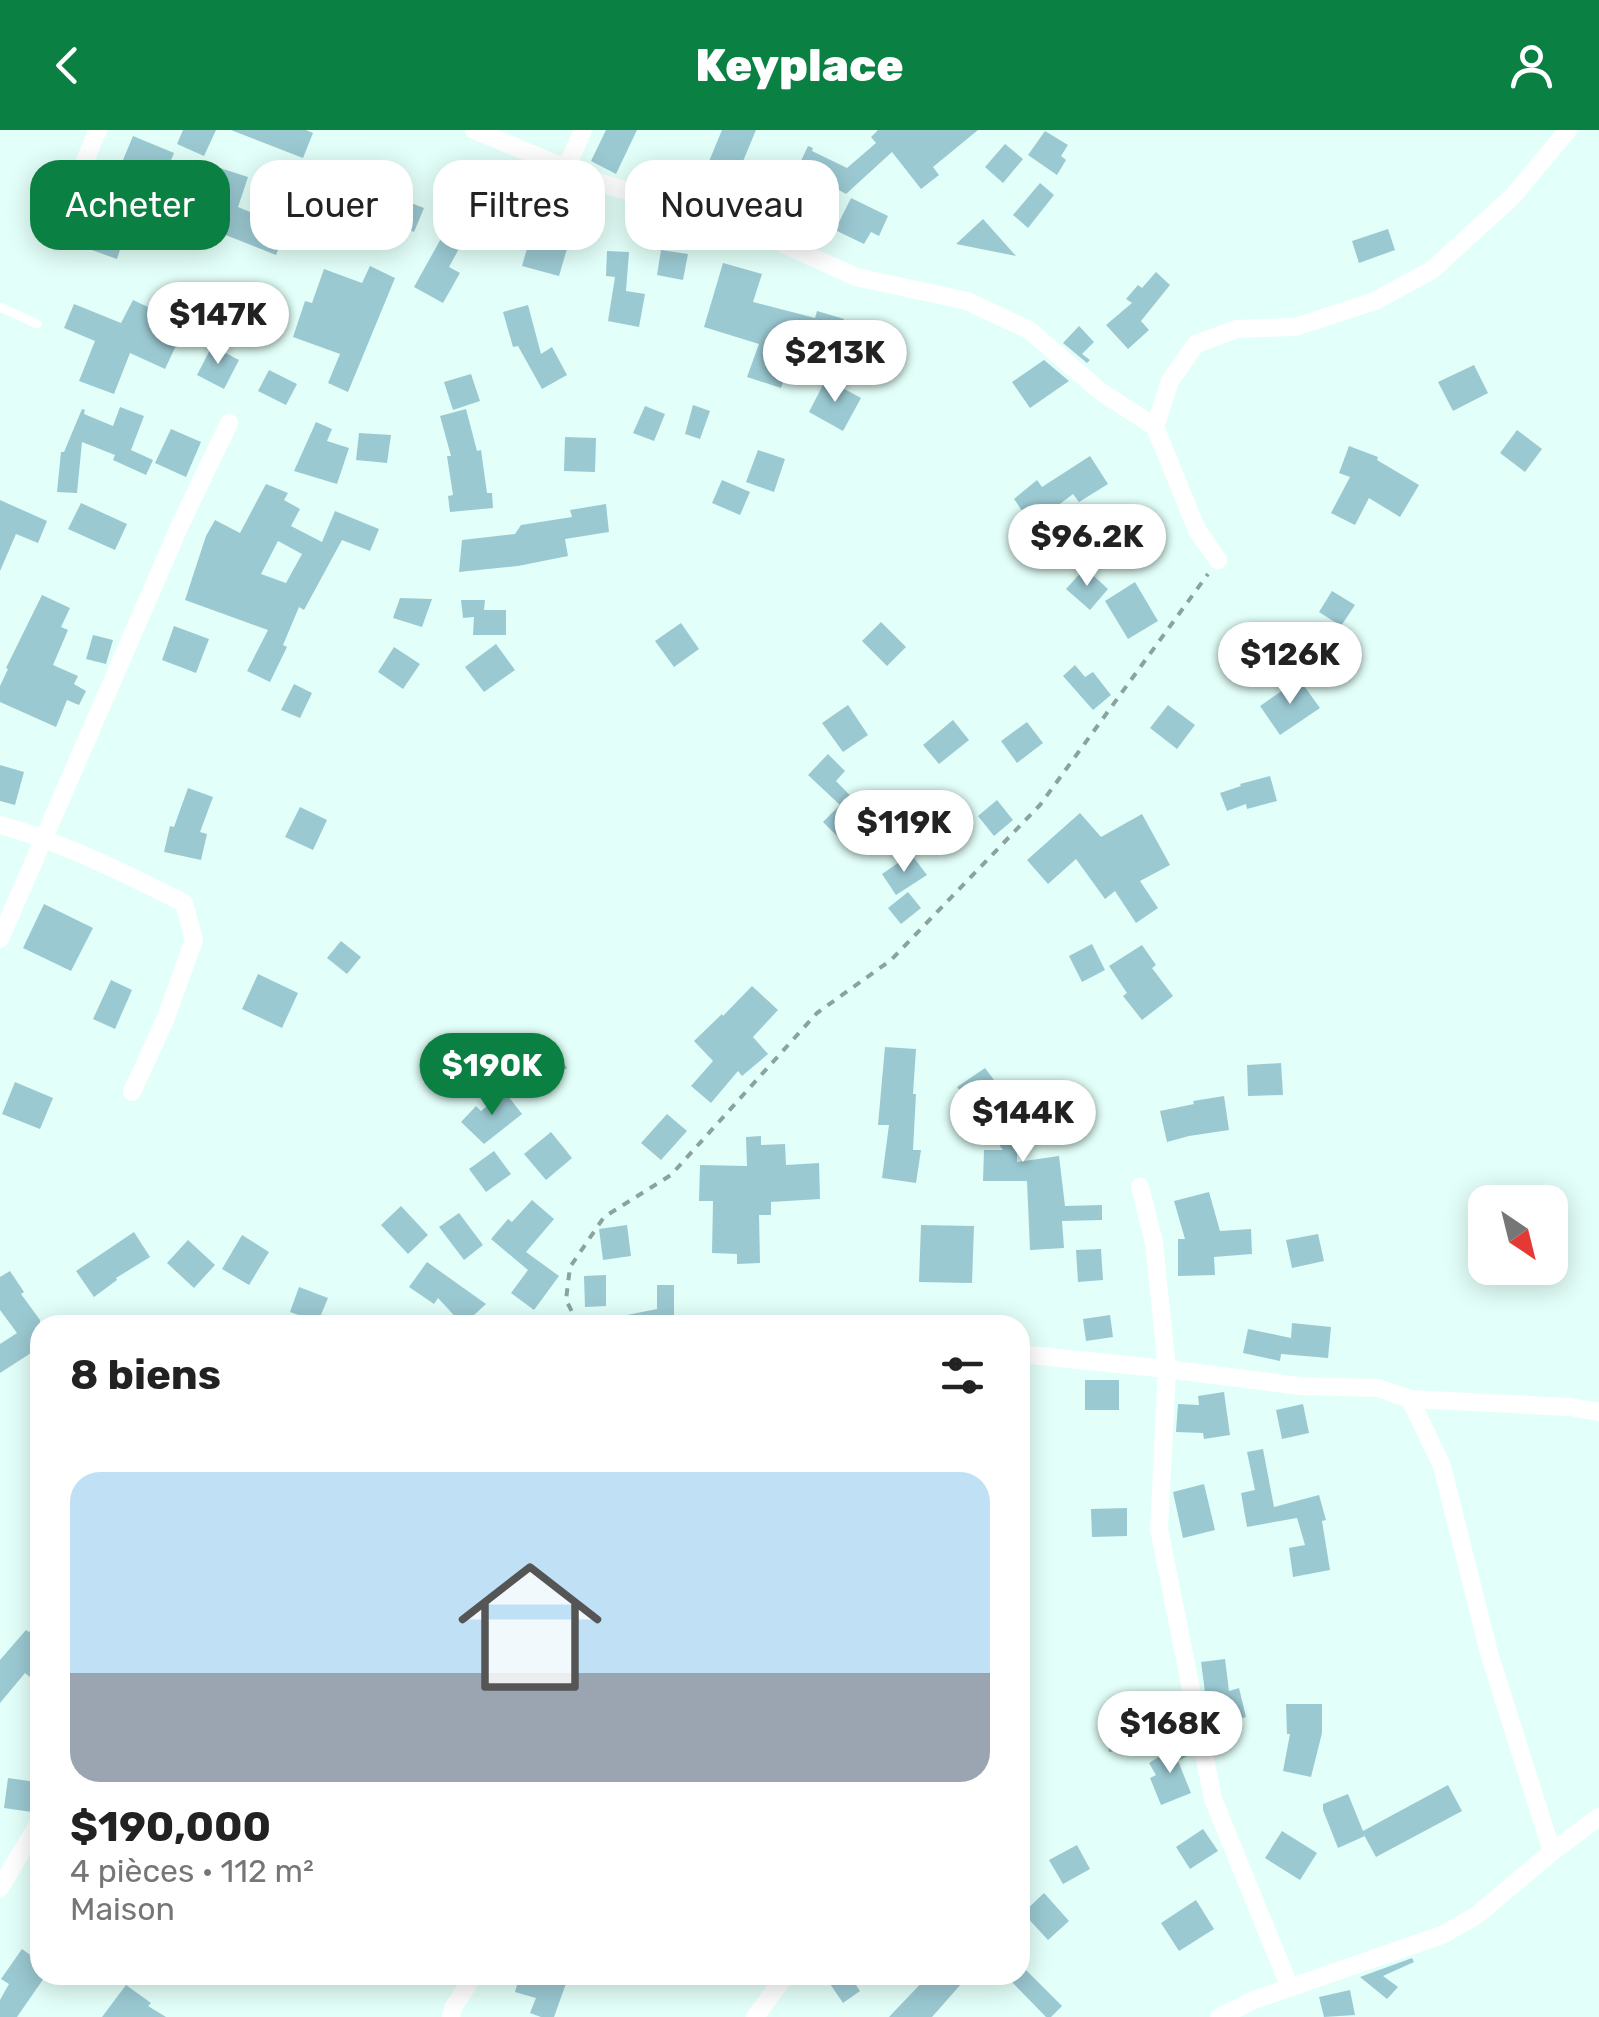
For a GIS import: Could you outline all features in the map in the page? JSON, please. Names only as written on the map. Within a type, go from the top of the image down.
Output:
[{"type":"street","points":[[85,160],[98,130]]},
{"type":"street","points":[[474,130],[547,160]]},
{"type":"street","points":[[570,160],[584,130]]},
{"type":"street","points":[[1155,428],[1170,380],[1196,344],[1237,329],[1294,327],[1375,301],[1432,270],[1514,196],[1568,130]]},
{"type":"street","points":[[605,184],[735,222],[856,277],[967,301],[1028,330],[1100,390],[1155,428],[1197,530],[1218,560]]},
{"type":"street","points":[[0,938],[229,423]]},
{"type":"street","points":[[0,825],[44,838],[184,903],[194,940],[165,1020],[132,1092]]},
{"type":"street","points":[[1140,1187],[1154,1243],[1167,1368],[1159,1530],[1213,1799],[1290,1988]]},
{"type":"street","points":[[1030,1355],[1300,1386],[1378,1388],[1410,1400],[1570,1407],[1599,1412]]},
{"type":"street","points":[[1410,1400],[1442,1466],[1489,1653],[1552,1852]]},
{"type":"street","points":[[1219,2017],[1254,2000],[1442,1936],[1477,1915],[1599,1817]]},
{"type":"street","points":[[0,1888],[30,1838]]},
{"type":"street","points":[[451,2017],[468,1985]]},
{"type":"street","points":[[755,2017],[779,1985]]},
{"type":"lane","points":[[0,307],[37,324]]},
{"type":"path","points":[[574,1315],[566,1300],[570,1266],[604,1217],[672,1175],[817,1012],[891,960],[1040,804],[1218,560]]},
{"type":"building","points":[[183,130],[216,130],[204,156],[177,144]]},
{"type":"building","points":[[231,130],[306,130],[313,133],[303,158]]},
{"type":"building","points":[[606,130],[637,130],[616,174],[605,168],[605,160],[591,160]]},
{"type":"building","points":[[722,130],[756,130],[744,160],[710,160]]},
{"type":"building","points":[[878,130],[978,130],[933,167],[939,175],[921,189],[892,152],[846,194],[839,190],[839,164],[847,168],[876,143],[871,137]]},
{"type":"building","points":[[1045,131],[1068,145],[1061,156],[1066,160],[1057,175],[1028,155]]},
{"type":"building","points":[[133,136],[174,153],[171,160],[123,160]]},
{"type":"building","points":[[1005,144],[1023,159],[1003,183],[985,167]]},
{"type":"building","points":[[808,146],[831,160],[801,160]]},
{"type":"building","points":[[230,171],[248,177],[238,207],[250,212],[250,245],[230,237]]},
{"type":"building","points":[[1040,183],[1054,195],[1028,228],[1013,215]]},
{"type":"building","points":[[851,198],[888,216],[879,236],[871,232],[864,244],[839,232],[839,222]]},
{"type":"building","points":[[413,204],[424,208],[413,232]]},
{"type":"building","points":[[983,219],[1016,256],[956,244]]},
{"type":"building","points":[[1388,229],[1395,250],[1359,263],[1352,241]]},
{"type":"building","points":[[92,250],[120,250],[117,259]]},
{"type":"building","points":[[435,250],[458,250],[449,267],[460,273],[443,303],[414,287]]},
{"type":"building","points":[[527,250],[567,250],[559,276],[522,266]]},
{"type":"building","points":[[661,250],[688,254],[683,280],[657,275]]},
{"type":"building","points":[[607,251],[629,252],[626,291],[645,294],[639,327],[608,321],[615,277],[606,276]]},
{"type":"building","points":[[723,263],[762,274],[753,302],[815,318],[817,311],[844,319],[836,345],[792,333],[786,359],[790,361],[781,388],[747,377],[759,344],[704,327]]},
{"type":"building","points":[[370,266],[395,278],[348,392],[328,383],[340,354],[293,337],[305,301],[312,303],[324,269],[362,283]]},
{"type":"building","points":[[1156,272],[1170,285],[1141,321],[1149,330],[1128,349],[1106,325],[1132,303],[1126,299],[1138,285],[1142,288]]},
{"type":"building","points":[[133,300],[161,313],[157,322],[181,335],[165,369],[130,353],[114,394],[79,381],[95,341],[64,328],[74,304],[121,323]]},
{"type":"building","points":[[528,305],[541,354],[552,347],[567,375],[542,389],[518,346],[513,347],[503,312]]},
{"type":"building","points":[[1079,326],[1094,342],[1082,354],[1090,360],[1087,363],[1063,343]]},
{"type":"building","points":[[212,346],[239,360],[224,389],[197,375]]},
{"type":"building","points":[[1044,360],[1069,381],[1030,408],[1012,382]]},
{"type":"building","points":[[1474,365],[1488,393],[1453,411],[1438,382]]},
{"type":"building","points":[[269,370],[297,384],[286,405],[258,391]]},
{"type":"building","points":[[471,374],[480,401],[453,410],[444,382]]},
{"type":"building","points":[[826,379],[861,398],[843,431],[809,412]]},
{"type":"building","points":[[693,405],[710,411],[700,439],[685,434]]},
{"type":"building","points":[[645,406],[665,414],[654,441],[633,433]]},
{"type":"building","points":[[120,407],[144,416],[131,450],[153,460],[146,475],[113,460],[115,455],[82,442],[77,493],[57,492],[61,452],[82,409],[84,414],[113,426]]},
{"type":"building","points":[[466,409],[477,451],[481,450],[493,508],[450,512],[448,496],[453,495],[447,456],[451,456],[440,416]]},
{"type":"building","points":[[316,422],[332,429],[327,441],[349,448],[337,484],[294,471]]},
{"type":"building","points":[[171,429],[201,442],[186,477],[155,463]]},
{"type":"building","points":[[1517,430],[1542,449],[1525,472],[1500,453]]},
{"type":"building","points":[[359,433],[391,435],[387,463],[356,460]]},
{"type":"building","points":[[565,437],[596,438],[595,472],[564,471]]},
{"type":"building","points":[[1349,446],[1378,457],[1377,460],[1419,485],[1400,517],[1369,498],[1355,525],[1331,513],[1350,477],[1339,473]]},
{"type":"building","points":[[758,450],[785,459],[774,492],[746,482]]},
{"type":"building","points":[[1090,456],[1108,484],[1079,502],[1073,494],[1032,525],[1014,499],[1037,480],[1042,487]]},
{"type":"building","points":[[722,480],[750,492],[740,515],[712,503]]},
{"type":"building","points":[[266,484],[288,493],[284,500],[300,509],[291,526],[322,542],[335,511],[379,529],[370,551],[342,540],[304,610],[299,607],[283,645],[287,647],[270,682],[247,671],[268,630],[185,600],[215,520],[240,533]],"holes":[[[278,541],[302,554],[286,583],[261,574]]]},
{"type":"building","points":[[0,500],[47,521],[38,543],[16,534],[0,571]]},
{"type":"building","points":[[81,503],[127,524],[115,550],[68,529]]},
{"type":"building","points":[[606,504],[609,532],[565,539],[568,556],[459,572],[462,540],[515,534],[521,525],[572,517],[570,510]]},
{"type":"building","points":[[1085,568],[1108,589],[1090,610],[1066,589]]},
{"type":"building","points":[[1135,582],[1158,621],[1128,639],[1105,601]]},
{"type":"building","points":[[1332,591],[1355,605],[1341,626],[1319,612]]},
{"type":"building","points":[[42,595],[70,608],[61,627],[68,630],[53,665],[78,676],[74,684],[86,691],[79,705],[67,700],[56,727],[0,702],[6,668]]},
{"type":"building","points":[[400,598],[432,599],[422,627],[393,618]]},
{"type":"building","points":[[461,600],[485,600],[484,610],[506,610],[506,635],[473,635],[474,617],[463,618]]},
{"type":"building","points":[[881,622],[906,647],[887,666],[862,641]]},
{"type":"building","points":[[681,623],[699,649],[674,667],[655,641]]},
{"type":"building","points":[[174,626],[209,639],[196,673],[162,660]]},
{"type":"building","points":[[93,635],[113,640],[106,664],[86,659]]},
{"type":"building","points":[[496,644],[515,670],[484,692],[465,667]]},
{"type":"building","points":[[394,647],[420,664],[403,689],[378,672]]},
{"type":"building","points":[[1075,665],[1085,677],[1093,672],[1111,695],[1093,710],[1063,676]]},
{"type":"building","points":[[1299,679],[1320,708],[1280,735],[1260,706]]},
{"type":"building","points":[[294,684],[312,693],[300,718],[281,710]]},
{"type":"building","points":[[848,705],[868,735],[843,752],[822,723]]},
{"type":"building","points":[[1168,705],[1195,725],[1177,749],[1150,728]]},
{"type":"building","points":[[953,720],[969,740],[939,764],[923,745]]},
{"type":"building","points":[[1027,722],[1043,743],[1017,763],[1001,741]]},
{"type":"building","points":[[828,754],[845,771],[836,781],[877,823],[850,849],[823,822],[840,805],[808,775]]},
{"type":"building","points":[[0,765],[24,772],[15,805],[0,801]]},
{"type":"building","points":[[1270,776],[1277,801],[1247,809],[1246,804],[1227,811],[1220,793]]},
{"type":"building","points":[[188,788],[213,797],[200,832],[207,834],[201,860],[164,852],[170,826],[174,827]]},
{"type":"building","points":[[997,800],[1013,820],[994,836],[978,816]]},
{"type":"building","points":[[300,807],[327,820],[313,850],[285,837]]},
{"type":"building","points":[[1080,813],[1101,837],[1142,814],[1170,865],[1140,881],[1158,908],[1136,923],[1115,891],[1105,899],[1076,859],[1048,884],[1027,860]]},
{"type":"building","points":[[911,854],[927,875],[896,895],[882,874]]},
{"type":"building","points":[[908,892],[921,908],[901,924],[888,908]]},
{"type":"building","points":[[44,904],[93,928],[71,971],[23,948]]},
{"type":"building","points":[[341,941],[361,957],[347,974],[327,958]]},
{"type":"building","points":[[1092,944],[1105,970],[1082,982],[1069,956]]},
{"type":"building","points":[[1142,945],[1156,965],[1152,968],[1173,996],[1142,1020],[1123,996],[1127,993],[1109,966]]},
{"type":"building","points":[[258,974],[298,993],[282,1028],[242,1009]]},
{"type":"building","points":[[111,980],[132,990],[115,1029],[93,1019]]},
{"type":"building","points":[[752,986],[778,1010],[753,1037],[768,1054],[742,1076],[738,1071],[711,1103],[691,1086],[713,1061],[694,1041]]},
{"type":"building","points":[[542,1035],[567,1068],[538,1089],[514,1058]]},
{"type":"building","points":[[885,1047],[916,1049],[913,1150],[921,1150],[916,1183],[882,1178],[889,1125],[878,1125]]},
{"type":"building","points":[[1281,1063],[1283,1095],[1248,1096],[1247,1065]]},
{"type":"building","points":[[985,1068],[1027,1124],[1017,1131],[1017,1162],[1059,1156],[1065,1206],[1102,1205],[1102,1220],[1062,1221],[1064,1248],[1030,1250],[1027,1181],[983,1181],[984,1150],[1003,1150],[957,1087]]},
{"type":"building","points":[[15,1082],[53,1098],[40,1129],[2,1114]]},
{"type":"building","points":[[505,1092],[522,1114],[484,1144],[461,1122],[476,1106],[481,1111]]},
{"type":"building","points":[[1224,1096],[1229,1130],[1167,1142],[1160,1111]]},
{"type":"building","points":[[667,1114],[687,1131],[661,1160],[641,1143]]},
{"type":"building","points":[[551,1132],[572,1158],[546,1180],[524,1154]]},
{"type":"building","points":[[761,1136],[761,1145],[785,1144],[786,1165],[819,1163],[820,1199],[771,1202],[771,1215],[759,1215],[760,1263],[737,1264],[737,1254],[712,1253],[713,1201],[699,1201],[700,1165],[747,1166],[746,1137]]},
{"type":"building","points":[[494,1151],[511,1174],[486,1192],[469,1169]]},
{"type":"building","points":[[1209,1192],[1220,1231],[1251,1229],[1252,1254],[1214,1257],[1215,1275],[1178,1276],[1178,1239],[1185,1239],[1174,1201]]},
{"type":"building","points":[[532,1200],[554,1219],[526,1252],[559,1276],[534,1310],[511,1293],[528,1270],[491,1239]]},
{"type":"building","points":[[401,1206],[428,1235],[408,1254],[381,1225]]},
{"type":"building","points":[[459,1213],[483,1245],[464,1260],[439,1227]]},
{"type":"building","points":[[627,1225],[631,1256],[603,1260],[599,1229]]},
{"type":"building","points":[[921,1225],[974,1226],[972,1283],[919,1282]]},
{"type":"building","points":[[134,1232],[150,1257],[94,1297],[76,1271]]},
{"type":"building","points":[[1318,1234],[1324,1261],[1292,1268],[1286,1240]]},
{"type":"building","points":[[242,1235],[269,1252],[249,1285],[222,1269]]},
{"type":"building","points":[[188,1240],[215,1265],[194,1288],[167,1263]]},
{"type":"building","points":[[1101,1249],[1103,1280],[1078,1282],[1076,1250]]},
{"type":"building","points":[[427,1262],[486,1304],[474,1315],[454,1315],[438,1298],[434,1304],[409,1287]]},
{"type":"building","points":[[10,1271],[36,1315],[30,1315],[30,1354],[0,1373],[0,1344],[17,1333],[0,1310],[0,1277]]},
{"type":"building","points":[[606,1275],[606,1306],[585,1307],[584,1276]]},
{"type":"building","points":[[657,1285],[674,1285],[674,1315],[627,1315],[657,1309]]},
{"type":"building","points":[[299,1287],[328,1298],[321,1315],[290,1312]]},
{"type":"building","points":[[1110,1315],[1113,1337],[1086,1341],[1083,1319]]},
{"type":"building","points":[[1292,1323],[1331,1327],[1328,1358],[1281,1354],[1280,1361],[1243,1353],[1248,1329],[1291,1338]]},
{"type":"building","points":[[1085,1380],[1119,1380],[1119,1410],[1085,1410]]},
{"type":"building","points":[[1224,1392],[1230,1435],[1204,1439],[1203,1433],[1176,1432],[1178,1404],[1199,1405],[1198,1396]]},
{"type":"building","points":[[1303,1404],[1309,1433],[1282,1439],[1276,1410]]},
{"type":"building","points":[[1263,1449],[1274,1507],[1319,1495],[1326,1520],[1322,1521],[1330,1570],[1293,1577],[1289,1548],[1305,1545],[1297,1518],[1247,1527],[1241,1493],[1255,1490],[1247,1452]]},
{"type":"building","points":[[1204,1484],[1215,1530],[1183,1538],[1173,1492]]},
{"type":"building","points":[[1127,1508],[1127,1536],[1092,1537],[1091,1509]]},
{"type":"building","points":[[26,1630],[30,1677],[25,1673],[0,1703],[0,1660]]},
{"type":"building","points":[[1225,1659],[1229,1691],[1239,1688],[1246,1717],[1218,1724],[1210,1691],[1205,1692],[1201,1662]]},
{"type":"building","points":[[1286,1704],[1322,1704],[1322,1733],[1311,1777],[1283,1771],[1290,1734]]},
{"type":"building","points":[[1128,1719],[1132,1749],[1109,1752],[1105,1722]]},
{"type":"building","points":[[1182,1743],[1189,1755],[1178,1761],[1191,1793],[1161,1805],[1150,1778],[1156,1775],[1149,1763]]},
{"type":"building","points":[[8,1778],[30,1781],[30,1812],[4,1808]]},
{"type":"building","points":[[1448,1785],[1462,1811],[1376,1857],[1365,1836],[1338,1848],[1323,1804],[1348,1794],[1363,1831]]},
{"type":"building","points":[[1203,1829],[1218,1851],[1190,1869],[1176,1847]]},
{"type":"building","points":[[1282,1831],[1317,1853],[1300,1880],[1265,1858]]},
{"type":"building","points":[[1077,1845],[1090,1869],[1063,1884],[1049,1860]]},
{"type":"building","points":[[1044,1893],[1069,1921],[1048,1940],[1030,1921],[1030,1906]]},
{"type":"building","points":[[1196,1900],[1214,1929],[1179,1951],[1161,1923]]},
{"type":"building","points":[[22,1949],[30,1955],[30,1985],[39,1985],[17,2017],[0,2017],[0,2000],[9,1984],[1,1979]]},
{"type":"building","points":[[1412,1958],[1414,1962],[1383,1976],[1398,1987],[1387,1999],[1360,1977]]},
{"type":"building","points":[[1030,1974],[1062,2006],[1046,2017],[1015,1985],[1030,1985]]},
{"type":"building","points":[[126,1985],[151,2003],[148,2006],[166,2017],[102,2017]]},
{"type":"building","points":[[517,1985],[565,1985],[554,2017],[530,2013],[536,1998],[515,1992]]},
{"type":"building","points":[[831,1985],[856,1985],[860,1991],[843,2003]]},
{"type":"building","points":[[919,1985],[960,1985],[932,2017],[889,2017]]},
{"type":"building","points":[[1350,1990],[1355,2015],[1324,2017],[1319,1997]]}]
